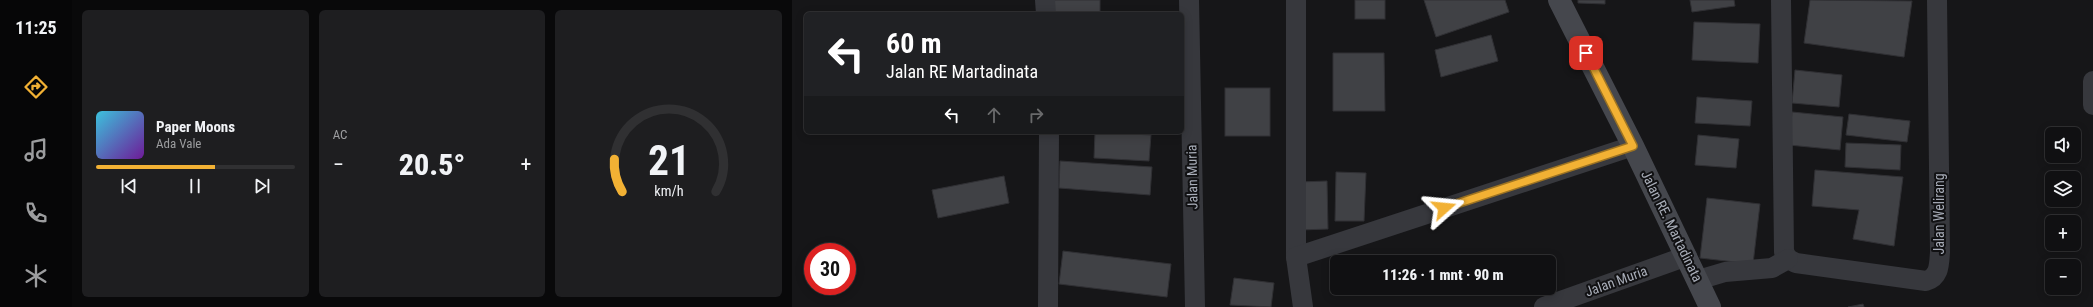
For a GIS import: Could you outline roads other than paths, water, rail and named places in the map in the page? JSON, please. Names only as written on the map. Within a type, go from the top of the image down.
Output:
[{"type":"main road","name":"Jalan RE. Martadinata","points":[[1559,0],[1633,146],[1687,256],[1710,307]]},
{"type":"street","points":[[1046,0],[1046,12]]},
{"type":"street","name":"Jalan Muria","points":[[1189,0],[1195,307]]},
{"type":"street","points":[[1296,0],[1296,257],[1303,307]]},
{"type":"street","points":[[1698,280],[1725,272],[1772,268],[1788,259],[1784,252],[1781,0]]},
{"type":"street","name":"Jalan Welirang","points":[[1788,259],[1796,263],[1926,281],[1934,278],[1937,274],[1940,252],[1937,0]]},
{"type":"street","points":[[2093,81],[2093,105]]},
{"type":"street","points":[[1048,134],[1048,307]]},
{"type":"street","points":[[1296,257],[1633,146]]},
{"type":"street","name":"Jalan Muria","points":[[1544,307],[1687,256]]}]
